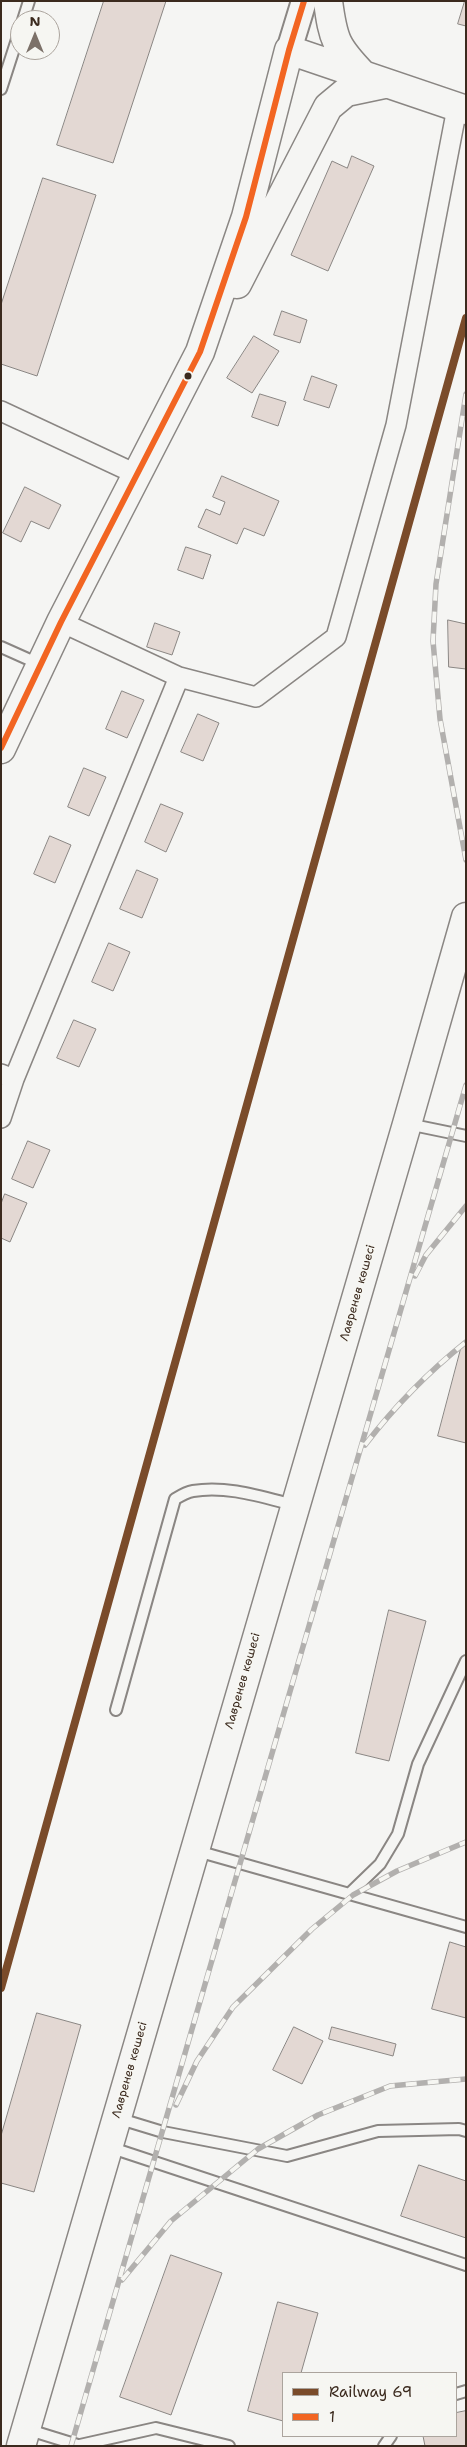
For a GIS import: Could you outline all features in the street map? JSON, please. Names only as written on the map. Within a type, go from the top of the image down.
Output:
[{"type":"main road","points":[[328,1],[331,28],[340,51],[375,81]]},
{"type":"main road","points":[[200,352],[246,217],[289,50],[461,109]]},
{"type":"main road","points":[[1,749],[61,622],[328,107],[346,92],[375,81]]},
{"type":"main road","name":"Лавренев көшесі","points":[[23,2437],[193,1850],[408,1124],[466,917]]},
{"type":"street","points":[[289,50],[304,1]]},
{"type":"street","points":[[61,622],[179,677],[256,697],[336,636],[396,425],[461,109]]},
{"type":"street","points":[[1,411],[138,474]]},
{"type":"street","points":[[1,1118],[8,1077],[179,677]]},
{"type":"lane","points":[[1,89],[10,60]]},
{"type":"lane","points":[[1,647],[40,665]]},
{"type":"lane","points":[[408,1124],[466,1136]]},
{"type":"lane","points":[[116,1710],[175,1499],[191,1491],[220,1490],[246,1493],[295,1506]]},
{"type":"lane","points":[[348,1894],[380,1864],[398,1834],[418,1764],[466,1661]]},
{"type":"lane","points":[[193,1850],[466,1928]]},
{"type":"lane","points":[[116,2118],[163,2132],[287,2156],[378,2131],[459,2129],[466,2131]]},
{"type":"lane","points":[[108,2147],[466,2265]]},
{"type":"lane","points":[[23,2437],[81,2446],[156,2428],[229,2446]]},
{"type":"building","points":[[104,1],[166,1],[113,163],[57,145]]},
{"type":"building","points":[[466,1],[466,26],[458,24]]},
{"type":"building","points":[[352,156],[374,166],[328,271],[291,255],[332,161],[347,168]]},
{"type":"building","points":[[43,178],[96,195],[37,376],[1,364],[1,305]]},
{"type":"building","points":[[282,311],[307,320],[300,343],[274,335]]},
{"type":"building","points":[[254,336],[279,351],[252,393],[227,378]]},
{"type":"building","points":[[312,376],[337,385],[329,408],[304,400]]},
{"type":"building","points":[[260,394],[286,402],[278,426],[252,417]]},
{"type":"building","points":[[222,476],[279,501],[264,536],[244,528],[237,544],[198,527],[206,509],[220,515],[225,502],[213,497]]},
{"type":"building","points":[[25,487],[61,505],[49,529],[31,521],[21,542],[3,533]]},
{"type":"building","points":[[186,547],[211,555],[203,579],[178,570]]},
{"type":"building","points":[[448,620],[466,624],[466,669],[449,667]]},
{"type":"building","points":[[155,623],[180,632],[172,655],[147,647]]},
{"type":"building","points":[[122,691],[144,700],[127,738],[106,729]]},
{"type":"building","points":[[198,714],[219,723],[203,761],[181,752]]},
{"type":"building","points":[[84,768],[106,777],[89,816],[68,807]]},
{"type":"building","points":[[161,804],[183,813],[166,852],[145,842]]},
{"type":"building","points":[[50,836],[71,845],[55,883],[34,874]]},
{"type":"building","points":[[137,870],[158,879],[142,918],[120,909]]},
{"type":"building","points":[[109,943],[130,952],[113,991],[92,982]]},
{"type":"building","points":[[74,1020],[96,1029],[79,1067],[57,1058]]},
{"type":"building","points":[[28,1141],[50,1150],[33,1188],[12,1179]]},
{"type":"building","points":[[5,1194],[27,1203],[10,1242],[1,1238],[1,1204]]},
{"type":"building","points":[[462,1345],[466,1346],[466,1443],[438,1436]]},
{"type":"building","points":[[389,1610],[426,1621],[389,1761],[356,1753]]},
{"type":"building","points":[[450,1942],[466,1947],[466,2018],[432,2009]]},
{"type":"building","points":[[37,2013],[81,2025],[34,2192],[1,2183],[1,2136]]},
{"type":"building","points":[[294,2027],[323,2041],[302,2084],[273,2070]]},
{"type":"building","points":[[332,2027],[396,2044],[393,2056],[329,2039]]},
{"type":"building","points":[[419,2165],[466,2181],[466,2238],[401,2216]]},
{"type":"building","points":[[171,2255],[222,2273],[171,2415],[120,2397]]},
{"type":"building","points":[[278,2302],[318,2313],[301,2372],[282,2372],[282,2421],[248,2411]]},
{"type":"building","points":[[466,2411],[466,2446],[425,2446],[423,2437],[457,2437],[457,2413]]},
{"type":"railway","points":[[466,394],[436,584],[433,641],[440,719],[466,860]]},
{"type":"railway","points":[[71,2446],[466,1085]]},
{"type":"railway","points":[[415,1276],[426,1255],[466,1206]]},
{"type":"railway","points":[[365,1445],[412,1390],[466,1342]]},
{"type":"railway","points":[[176,2105],[197,2061],[233,2007],[312,1929],[353,1895],[397,1871],[466,1842]]},
{"type":"railway","points":[[122,2280],[171,2221],[258,2149],[318,2115],[390,2086],[466,2079]]},
{"type":"rail line","name":"69","points":[[1,1988],[466,318]]},
{"type":"transit line","name":"1","points":[[1,748],[61,622],[200,352],[246,217],[289,50],[304,1]]}]
